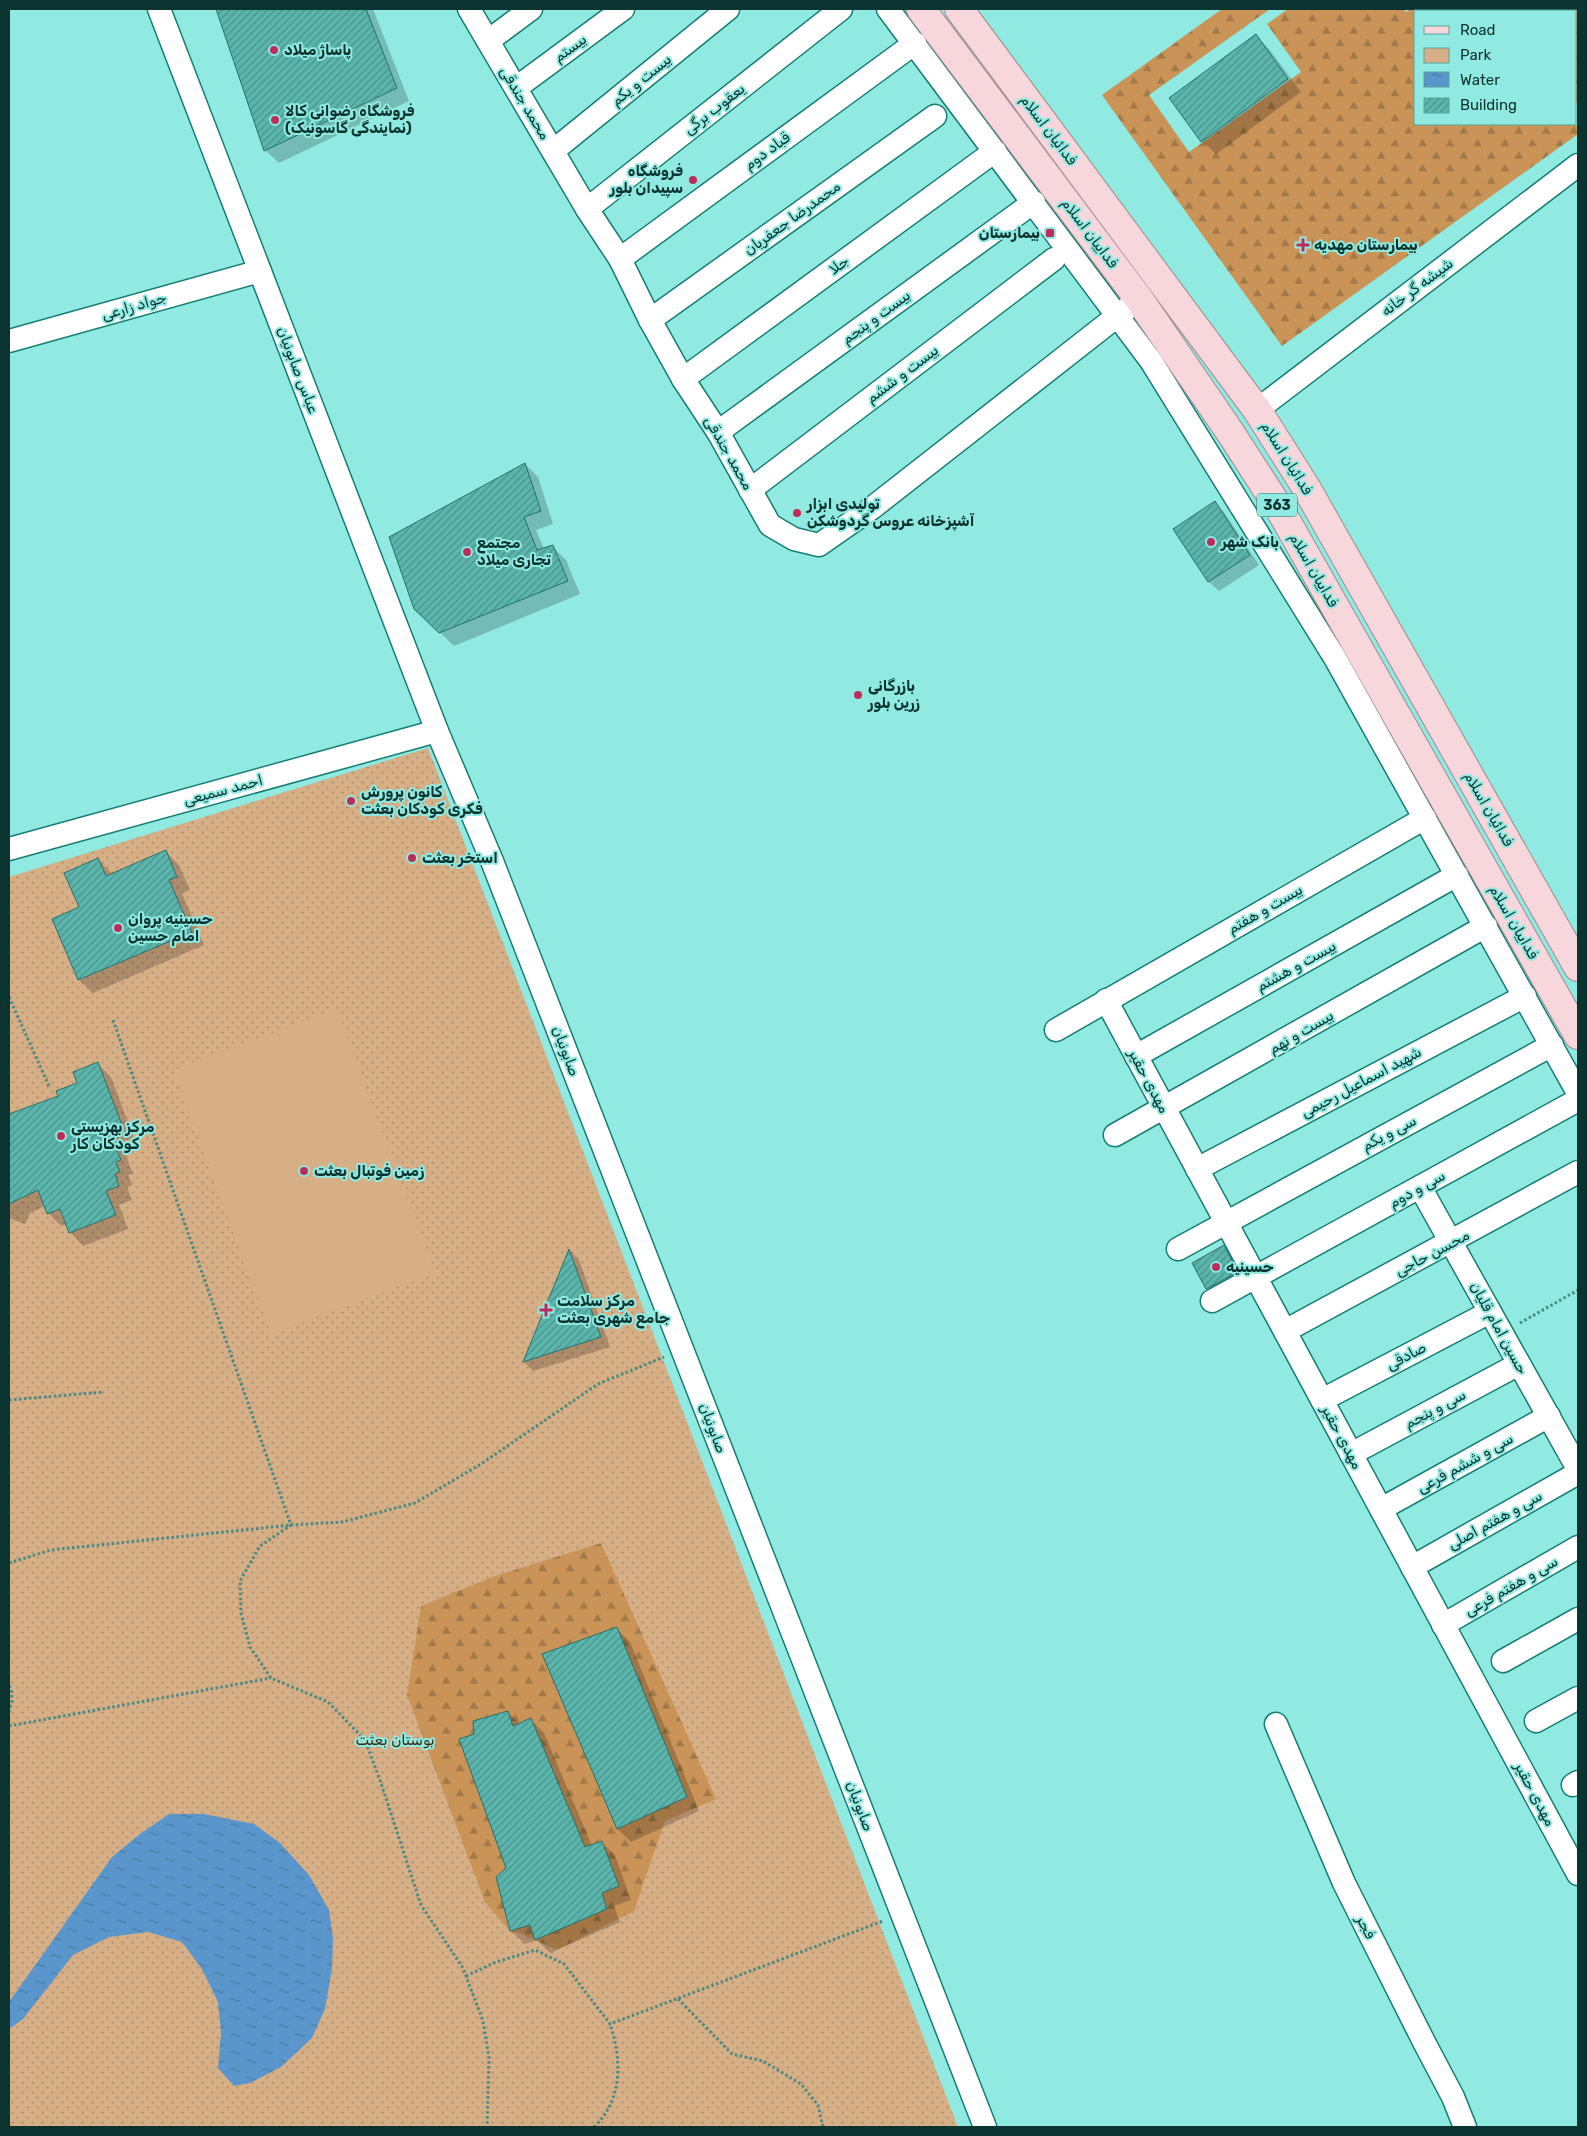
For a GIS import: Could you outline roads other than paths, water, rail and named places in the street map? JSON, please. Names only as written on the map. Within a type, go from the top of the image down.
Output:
[{"type":"main road","name":"فداییان اسلام","points":[[922,9],[1129,307],[1230,432],[1279,508],[1578,1036]]},
{"type":"main road","name":"فدائیان اسلام","points":[[959,9],[1256,410],[1307,488],[1578,967]]},
{"type":"main road","points":[[1560,934],[1569,968],[1578,987]]},
{"type":"street","name":"عباس صابونیان","points":[[159,9],[437,731]]},
{"type":"street","name":"محمد جندقی","points":[[469,9],[587,209],[620,259],[650,320],[683,379],[718,432],[770,525],[794,539],[819,545],[872,508],[1129,307]]},
{"type":"street","points":[[488,42],[531,9]]},
{"type":"street","name":"بیستم","points":[[516,88],[624,9]]},
{"type":"street","name":"بیست و یکم","points":[[553,151],[728,9]]},
{"type":"street","name":"یعقوب برگی","points":[[587,209],[841,9]]},
{"type":"street","points":[[888,9],[1034,202],[1129,307],[1152,360],[1335,658],[1578,1093]]},
{"type":"street","name":"قباد دوم","points":[[620,259],[914,43]]},
{"type":"street","name":"محمدرضا جعفریان","points":[[650,320],[935,116]]},
{"type":"street","name":"جلا","points":[[683,379],[995,151]]},
{"type":"street","name":"شیشه گر خانه","points":[[1256,410],[1578,165]]},
{"type":"street","name":"بیست و پنجم","points":[[718,432],[1034,202]]},
{"type":"street","name":"بیست و ششم","points":[[750,490],[1054,259]]},
{"type":"street","name":"جواد زارعی","points":[[9,341],[260,271]]},
{"type":"street","points":[[1254,526],[1279,508]]},
{"type":"street","name":"احمد سمیعی","points":[[9,848],[437,731]]},
{"type":"street","name":"صابونیان","points":[[437,731],[492,861],[986,2127]]},
{"type":"street","name":"بیست و هفتم","points":[[1056,1030],[1425,818]]},
{"type":"street","name":"بیست و هشتم","points":[[1136,1056],[1457,875]]},
{"type":"street","name":"بیست و نهم","points":[[1115,1135],[1486,926]]},
{"type":"street","name":"شهید اسماعیل رحیمی","points":[[1197,1169],[1525,996]]},
{"type":"street","name":"مهدی حقیر","points":[[1106,1000],[1578,1874]]},
{"type":"street","name":"سی و یکم","points":[[1178,1249],[1552,1045]]},
{"type":"street","name":"سی و دوم","points":[[1212,1301],[1578,1100]]},
{"type":"street","name":"محسن حاجی","points":[[1285,1331],[1578,1172]]},
{"type":"street","name":"حسین امام قلیان","points":[[1420,1187],[1549,1416],[1572,1444],[1578,1469]]},
{"type":"street","name":"صادقی","points":[[1322,1400],[1490,1312]]},
{"type":"street","name":"سی و پنجم","points":[[1351,1454],[1519,1364]]},
{"type":"street","name":"سی و ششم فرعی","points":[[1381,1509],[1549,1416]]},
{"type":"street","name":"سی و هفتم اصلی","points":[[1412,1567],[1578,1474]]},
{"type":"street","name":"سی و هفتم فرعی","points":[[1443,1625],[1578,1547]]},
{"type":"street","points":[[1503,1661],[1578,1619]]},
{"type":"street","points":[[1536,1721],[1578,1698]]},
{"type":"street","name":"فجر","points":[[1276,1724],[1344,1883],[1453,2097],[1465,2127]]},
{"type":"water","points":[[169,1814],[204,1814],[254,1824],[280,1843],[309,1875],[329,1910],[333,1938],[332,1969],[325,2009],[312,2038],[281,2067],[250,2083],[234,2086],[218,2068],[221,2033],[218,2002],[202,1969],[182,1942],[148,1932],[109,1937],[73,1955],[23,2019],[9,2029],[9,2002],[112,1857]]},
{"type":"place","name":"پاساژ میلاد","points":[[274,50]]},
{"type":"place","name":"فروشگاه رضوانی کالا (نمایندگی گاسونیک)","points":[[275,120]]},
{"type":"place","name":"فروشگاه سپیدان بلور","points":[[693,180]]},
{"type":"place","name":"بیمارستان","points":[[1050,233]]},
{"type":"place","name":"بیمارستان مهدیه","points":[[1303,245]]},
{"type":"place","name":"تولیدی ابزار آشپزخانه عروس گردوشکن","points":[[797,513]]},
{"type":"place","name":"بانک شهر","points":[[1211,542]]},
{"type":"place","name":"مجتمع تجاری میلاد","points":[[467,552]]},
{"type":"place","name":"بازرگانی زرین بلور","points":[[858,695]]},
{"type":"place","name":"کانون پرورش فکری کودکان بعثت","points":[[351,801]]},
{"type":"place","name":"استخر بعثت","points":[[412,858]]},
{"type":"place","name":"حسینیه پروان امام حسین","points":[[118,928]]},
{"type":"place","name":"مرکز بهزیستی کودکان کار","points":[[61,1136]]},
{"type":"place","name":"زمین فوتبال بعثت","points":[[304,1171]]},
{"type":"place","name":"حسینیه","points":[[1216,1267]]},
{"type":"place","name":"مرکز سلامت جامع شهری بعثت","points":[[546,1310]]},
{"type":"park label","name":"بوستان بعثت","points":[[395,1740]]}]
